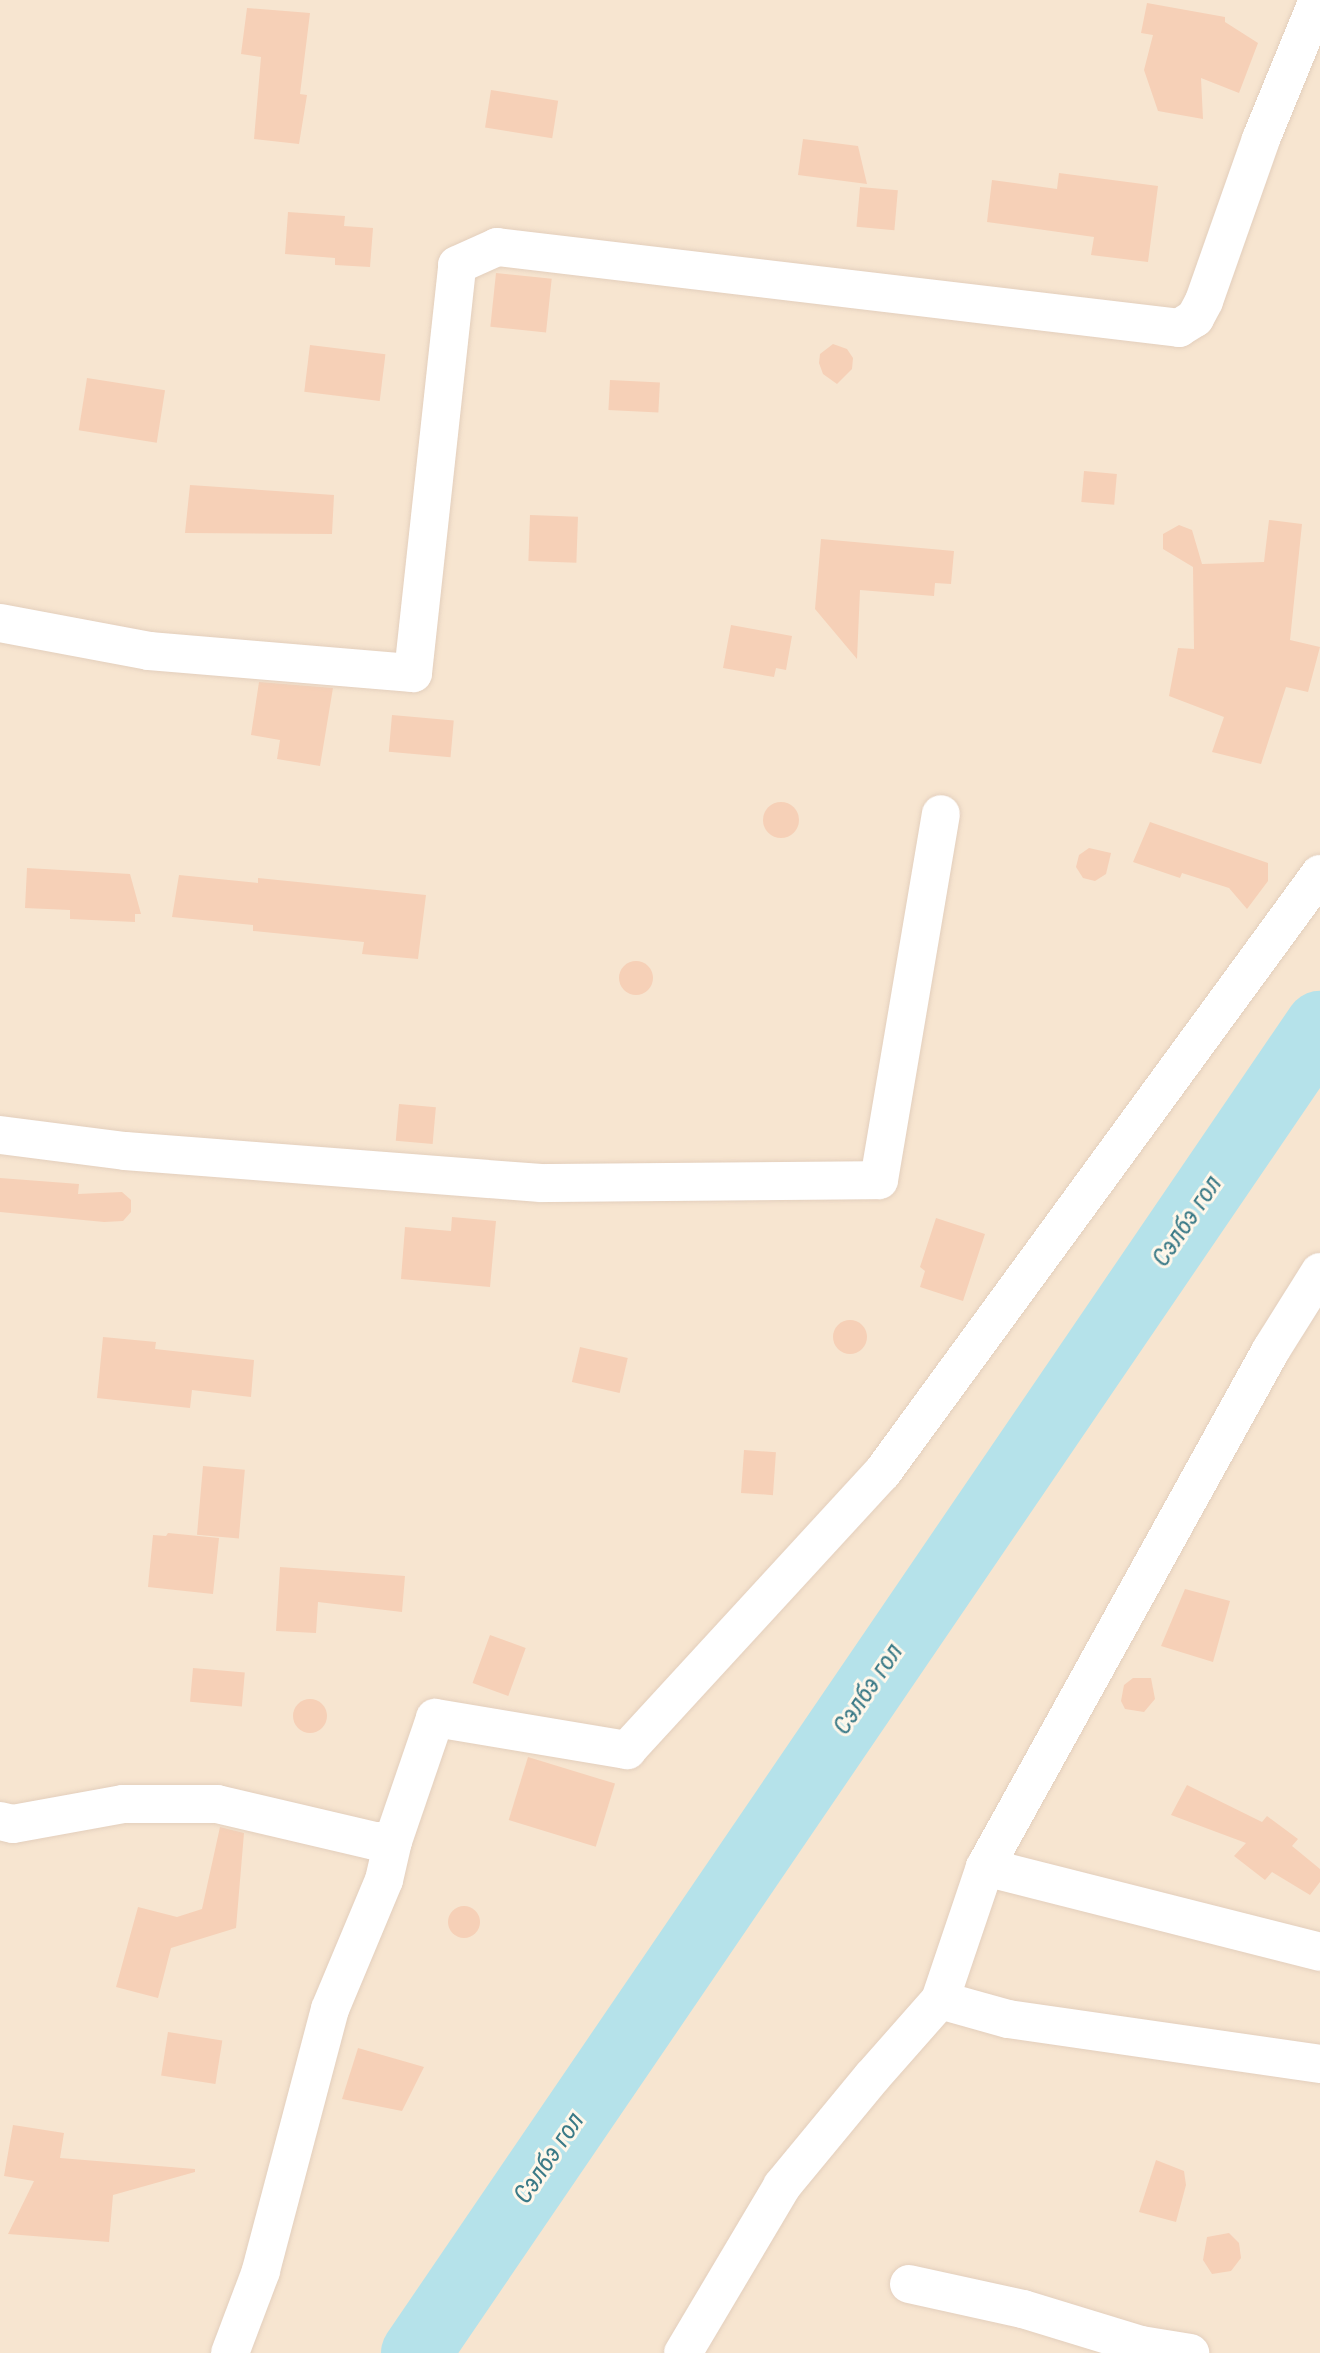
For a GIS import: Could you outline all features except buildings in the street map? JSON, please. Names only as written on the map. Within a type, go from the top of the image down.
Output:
[{"type":"street","points":[[0,623],[149,651],[413,673],[457,265],[497,247],[1179,328],[1195,318],[1204,301],[1262,139],[1318,0]]},
{"type":"street","points":[[0,1135],[125,1151],[541,1183],[879,1180],[941,814]]},
{"type":"street","points":[[230,2353],[261,2271],[330,2009],[384,1880],[393,1841],[435,1718],[627,1750],[882,1473],[1320,874]]},
{"type":"street","points":[[682,2353],[782,2186],[940,2000],[985,1867],[1270,1350],[1320,1272]]},
{"type":"street","points":[[0,1821],[13,1824],[123,1804],[217,1804],[375,1841],[393,1841]]},
{"type":"street","points":[[985,1867],[1320,1952]]},
{"type":"street","points":[[940,2000],[1008,2019],[1320,2064]]},
{"type":"street","points":[[909,2284],[1023,2309],[1141,2345],[1190,2353]]},
{"type":"shaded area","points":[[0,0],[1320,0],[1320,2353],[0,2353]]},
{"type":"waterway","name":"Сэлбэ гол","points":[[416,2353],[1320,1026]]}]
